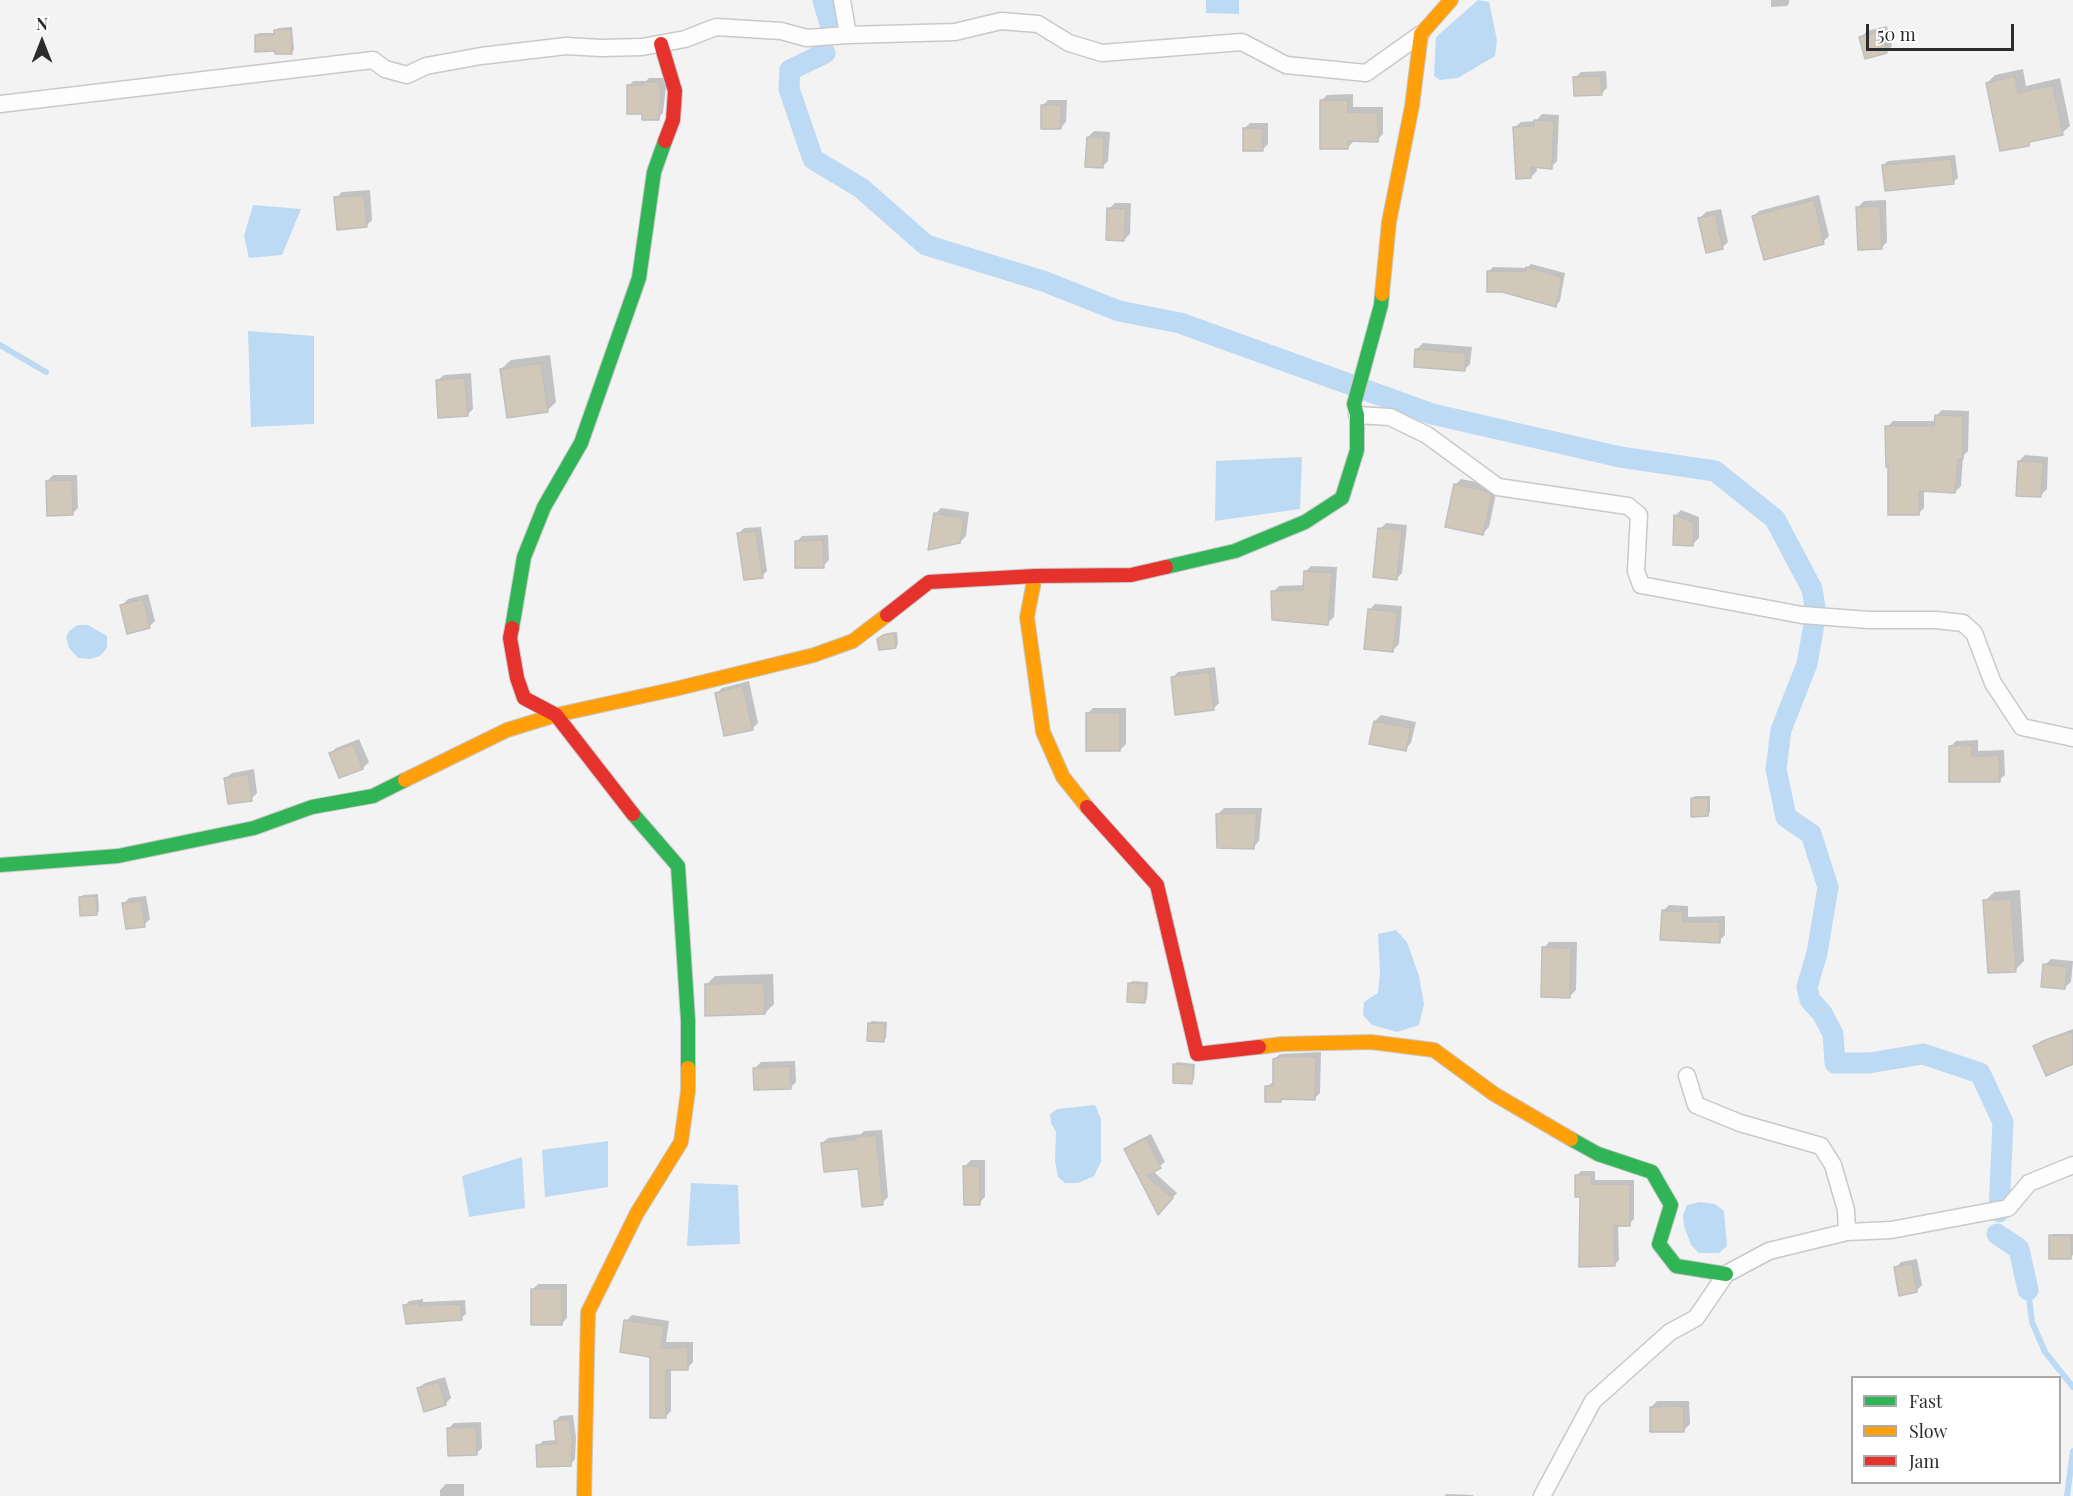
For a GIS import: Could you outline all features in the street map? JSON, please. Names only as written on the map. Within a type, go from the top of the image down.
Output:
[{"type":"street","points":[[842,0],[848,35]]},
{"type":"street","points":[[0,104],[373,60],[385,69],[407,75],[426,66],[481,56],[566,46],[601,48],[662,44],[685,39],[716,27],[781,31],[807,38],[956,32],[1001,21],[1038,24],[1069,43],[1102,53],[1242,42],[1286,66],[1366,73],[1421,34],[1451,0]]},
{"type":"street","points":[[0,865],[118,856],[254,828],[312,807],[373,796],[507,730],[556,715],[814,655],[853,641],[929,582],[1035,576],[1131,576],[1235,551],[1305,522],[1342,498],[1357,450],[1357,415],[1354,404],[1381,305],[1389,222],[1412,106],[1421,34]]},
{"type":"street","points":[[584,1496],[588,1312],[637,1213],[681,1142],[688,1091],[688,1020],[678,866],[616,795],[556,715],[524,698],[517,678],[510,639],[524,557],[544,507],[581,443],[639,279],[654,172],[673,120],[675,91],[662,44]]},
{"type":"street","points":[[1357,415],[1390,417],[1427,435],[1497,487],[1628,506],[1639,515],[1636,571],[1641,585],[1802,615],[1963,623],[1974,633],[1994,683],[2022,727],[2073,738]]},
{"type":"street","points":[[1035,576],[1027,617],[1042,732],[1063,777],[1099,823],[1157,885],[1197,1054],[1282,1044],[1371,1042],[1434,1050],[1494,1094],[1598,1154],[1652,1172],[1671,1205],[1659,1244],[1676,1266],[1726,1274]]},
{"type":"street","points":[[1687,1076],[1696,1105],[1740,1123],[1821,1146],[1833,1165],[1846,1210],[1847,1232]]},
{"type":"street","points":[[1542,1496],[1593,1401],[1670,1332],[1696,1318],[1726,1274],[1769,1251],[1847,1232],[1891,1230],[2008,1208],[2029,1183],[2073,1166]]},
{"type":"water","points":[[1206,0],[1239,0],[1239,14],[1206,13]]},
{"type":"water","points":[[1478,0],[1489,2],[1497,40],[1495,56],[1458,78],[1440,80],[1434,76],[1436,37]]},
{"type":"water","points":[[253,205],[301,209],[282,255],[249,258],[244,236]]},
{"type":"water","points":[[248,331],[314,336],[314,424],[251,427]]},
{"type":"water","points":[[1302,457],[1300,509],[1215,521],[1216,461]]},
{"type":"water","points":[[78,625],[88,625],[107,636],[107,648],[100,656],[90,659],[78,658],[69,648],[66,637],[69,631]]},
{"type":"water","points":[[1396,930],[1407,942],[1419,976],[1424,1004],[1419,1025],[1397,1032],[1372,1025],[1363,1015],[1364,1002],[1378,993],[1380,971],[1378,934]]},
{"type":"water","points":[[1095,1105],[1101,1119],[1101,1162],[1094,1176],[1078,1183],[1065,1183],[1058,1177],[1055,1161],[1056,1132],[1051,1123],[1050,1114],[1057,1109]]},
{"type":"water","points":[[608,1141],[608,1187],[545,1197],[542,1150]]},
{"type":"water","points":[[522,1157],[525,1208],[469,1217],[462,1176]]},
{"type":"water","points":[[691,1183],[738,1185],[740,1244],[687,1246]]},
{"type":"water","points":[[1700,1202],[1715,1204],[1724,1211],[1727,1246],[1719,1253],[1699,1253],[1691,1245],[1684,1226],[1683,1215],[1687,1205]]},
{"type":"building","points":[[291,29],[292,54],[275,54],[275,51],[255,52],[255,35],[274,35],[274,30]]},
{"type":"building","points":[[1882,31],[1887,53],[1865,59],[1859,37]]},
{"type":"building","points":[[1601,76],[1602,95],[1574,96],[1573,77]]},
{"type":"building","points":[[2015,76],[2018,93],[2053,85],[2063,135],[2029,142],[2029,146],[2000,151],[1986,83]]},
{"type":"building","points":[[643,82],[658,82],[661,93],[659,120],[642,120],[642,114],[627,114],[627,85],[643,85]]},
{"type":"building","points":[[1320,100],[1348,100],[1348,112],[1378,113],[1378,142],[1348,141],[1348,149],[1320,149]]},
{"type":"building","points":[[1041,105],[1061,105],[1061,129],[1041,129]]},
{"type":"building","points":[[1534,120],[1554,121],[1552,169],[1531,167],[1531,178],[1516,179],[1513,127],[1534,126]]},
{"type":"building","points":[[1243,128],[1262,128],[1263,151],[1243,151]]},
{"type":"building","points":[[1087,137],[1104,138],[1103,168],[1085,167]]},
{"type":"building","points":[[1951,159],[1954,184],[1885,191],[1882,165]]},
{"type":"building","points":[[364,195],[367,227],[337,230],[334,197]]},
{"type":"building","points":[[1814,200],[1824,244],[1764,260],[1752,216]]},
{"type":"building","points":[[1880,206],[1882,249],[1858,250],[1856,207]]},
{"type":"building","points":[[1107,208],[1126,209],[1124,241],[1106,240]]},
{"type":"building","points":[[1715,214],[1723,249],[1706,253],[1698,218]]},
{"type":"building","points":[[1526,267],[1562,277],[1556,307],[1502,292],[1487,292],[1487,271],[1525,271]]},
{"type":"building","points":[[1415,349],[1466,353],[1465,371],[1414,367]]},
{"type":"building","points":[[541,363],[548,412],[507,418],[500,369]]},
{"type":"building","points":[[465,378],[468,416],[438,418],[436,380]]},
{"type":"building","points":[[1935,415],[1963,416],[1963,459],[1958,459],[1955,493],[1919,491],[1919,515],[1888,515],[1885,426],[1934,426]]},
{"type":"building","points":[[2018,461],[2043,462],[2041,497],[2016,496]]},
{"type":"building","points":[[72,480],[73,515],[47,516],[46,481]]},
{"type":"building","points":[[1454,484],[1485,491],[1492,495],[1483,535],[1445,527]]},
{"type":"building","points":[[934,513],[964,518],[960,543],[928,550]]},
{"type":"building","points":[[1674,515],[1694,522],[1693,546],[1673,545]]},
{"type":"building","points":[[1378,528],[1402,530],[1397,580],[1373,577]]},
{"type":"building","points":[[756,531],[763,578],[744,580],[737,533]]},
{"type":"building","points":[[823,540],[824,568],[795,568],[795,541]]},
{"type":"building","points":[[1304,571],[1332,573],[1328,625],[1272,620],[1271,591],[1303,590]]},
{"type":"building","points":[[143,599],[150,628],[127,634],[120,605]]},
{"type":"building","points":[[1368,609],[1397,612],[1393,652],[1364,649]]},
{"type":"building","points":[[894,633],[896,648],[879,650],[877,639]]},
{"type":"building","points":[[1209,672],[1214,710],[1175,715],[1171,677]]},
{"type":"building","points":[[743,686],[753,730],[724,736],[715,693]]},
{"type":"building","points":[[1086,713],[1120,713],[1120,751],[1086,751]]},
{"type":"building","points":[[1374,721],[1411,728],[1406,751],[1369,744]]},
{"type":"building","points":[[353,744],[363,769],[339,778],[329,753]]},
{"type":"building","points":[[1972,745],[1972,756],[1999,755],[2000,782],[1949,782],[1949,746]]},
{"type":"building","points":[[248,774],[252,801],[228,804],[224,778]]},
{"type":"building","points":[[1691,798],[1708,798],[1708,816],[1691,817]]},
{"type":"building","points":[[1257,813],[1254,849],[1217,848],[1216,814]]},
{"type":"building","points":[[96,896],[97,915],[80,916],[79,897]]},
{"type":"building","points":[[2011,899],[2016,972],[1988,973],[1983,900]]},
{"type":"building","points":[[141,901],[145,927],[126,929],[122,903]]},
{"type":"building","points":[[1662,910],[1683,912],[1683,922],[1720,922],[1720,943],[1660,940]]},
{"type":"building","points":[[1542,947],[1571,948],[1570,998],[1541,997]]},
{"type":"building","points":[[2043,964],[2067,967],[2065,989],[2041,987]]},
{"type":"building","points":[[764,983],[765,1014],[705,1016],[705,984]]},
{"type":"building","points":[[1128,983],[1146,984],[1145,1003],[1127,1002]]},
{"type":"building","points":[[868,1023],[885,1024],[884,1042],[867,1041]]},
{"type":"building","points":[[2073,1032],[2073,1064],[2046,1076],[2033,1046]]},
{"type":"building","points":[[1316,1057],[1315,1100],[1281,1099],[1281,1102],[1265,1102],[1265,1086],[1273,1086],[1273,1059]]},
{"type":"building","points":[[1173,1064],[1193,1067],[1192,1084],[1173,1083]]},
{"type":"building","points":[[790,1066],[791,1089],[754,1090],[753,1068]]},
{"type":"building","points":[[876,1135],[883,1205],[862,1207],[858,1169],[824,1172],[821,1143]]},
{"type":"building","points":[[1146,1138],[1161,1168],[1147,1176],[1173,1198],[1158,1215],[1124,1149]]},
{"type":"building","points":[[963,1166],[980,1166],[980,1205],[964,1205]]},
{"type":"building","points":[[1575,1175],[1591,1175],[1591,1184],[1630,1184],[1630,1226],[1614,1226],[1615,1266],[1579,1267],[1580,1197],[1575,1197]]},
{"type":"building","points":[[2049,1235],[2071,1236],[2071,1259],[2049,1259]]},
{"type":"building","points":[[1912,1264],[1917,1292],[1899,1296],[1894,1267]]},
{"type":"building","points":[[531,1289],[562,1289],[562,1325],[531,1325]]},
{"type":"building","points":[[419,1303],[419,1306],[461,1304],[462,1320],[406,1324],[403,1305]]},
{"type":"building","points":[[624,1320],[664,1326],[661,1348],[688,1347],[688,1370],[666,1370],[666,1418],[650,1418],[650,1357],[620,1352]]},
{"type":"building","points":[[439,1382],[446,1405],[424,1412],[417,1388]]},
{"type":"building","points":[[1684,1406],[1684,1432],[1650,1432],[1650,1407]]},
{"type":"building","points":[[569,1419],[572,1442],[571,1466],[537,1467],[536,1445],[556,1444],[554,1421]]},
{"type":"building","points":[[476,1427],[477,1455],[448,1456],[447,1428]]},
{"type":"waterway","points":[[823,0],[829,21]]},
{"type":"waterway","points":[[825,53],[790,70],[789,89],[813,159],[861,188],[926,245],[1043,281],[1119,311],[1180,323],[1432,414],[1620,457],[1715,471],[1775,519],[1812,589],[1816,613],[1807,664],[1781,730],[1776,769],[1786,817],[1811,834],[1828,887],[1817,953],[1807,987],[1810,1000],[1822,1013],[1833,1034],[1835,1063],[1869,1063],[1923,1054],[1980,1073],[2003,1122],[1999,1212]]},
{"type":"waterway","points":[[0,345],[46,372]]},
{"type":"waterway","points":[[1997,1234],[2019,1249],[2028,1290]]},
{"type":"waterway","points":[[2028,1290],[2032,1322],[2045,1352],[2073,1387]]},
{"type":"waterway","points":[[2067,1496],[2073,1451]]},
{"type":"traffic: fast","points":[[512,628],[524,557],[544,507],[581,443],[639,278],[654,172],[665,141]]},
{"type":"traffic: fast","points":[[1166,567],[1235,551],[1305,522],[1342,498],[1357,450],[1357,415],[1354,404],[1382,294]]},
{"type":"traffic: fast","points":[[0,865],[118,856],[254,828],[312,807],[373,796],[405,780]]},
{"type":"traffic: fast","points":[[633,814],[678,866],[688,1020],[688,1068]]},
{"type":"traffic: fast","points":[[1571,1139],[1598,1154],[1652,1172],[1671,1205],[1659,1244],[1676,1266],[1726,1274]]},
{"type":"traffic: slow","points":[[1382,294],[1389,222],[1412,106],[1421,34],[1451,0]]},
{"type":"traffic: slow","points":[[1035,576],[1027,617],[1043,732],[1063,777],[1087,807]]},
{"type":"traffic: slow","points":[[405,780],[507,730],[556,715],[814,655],[853,641],[887,615]]},
{"type":"traffic: slow","points":[[1259,1047],[1282,1044],[1371,1042],[1434,1050],[1494,1094],[1571,1139]]},
{"type":"traffic: slow","points":[[584,1496],[588,1312],[637,1213],[681,1142],[688,1091],[688,1068]]},
{"type":"traffic: jam","points":[[661,44],[675,91],[673,120],[665,141]]},
{"type":"traffic: jam","points":[[887,615],[929,582],[1035,576],[1131,575],[1166,567]]},
{"type":"traffic: jam","points":[[512,628],[510,638],[517,678],[524,698],[556,715],[633,814]]},
{"type":"traffic: jam","points":[[1087,807],[1157,885],[1197,1054],[1259,1047]]}]
